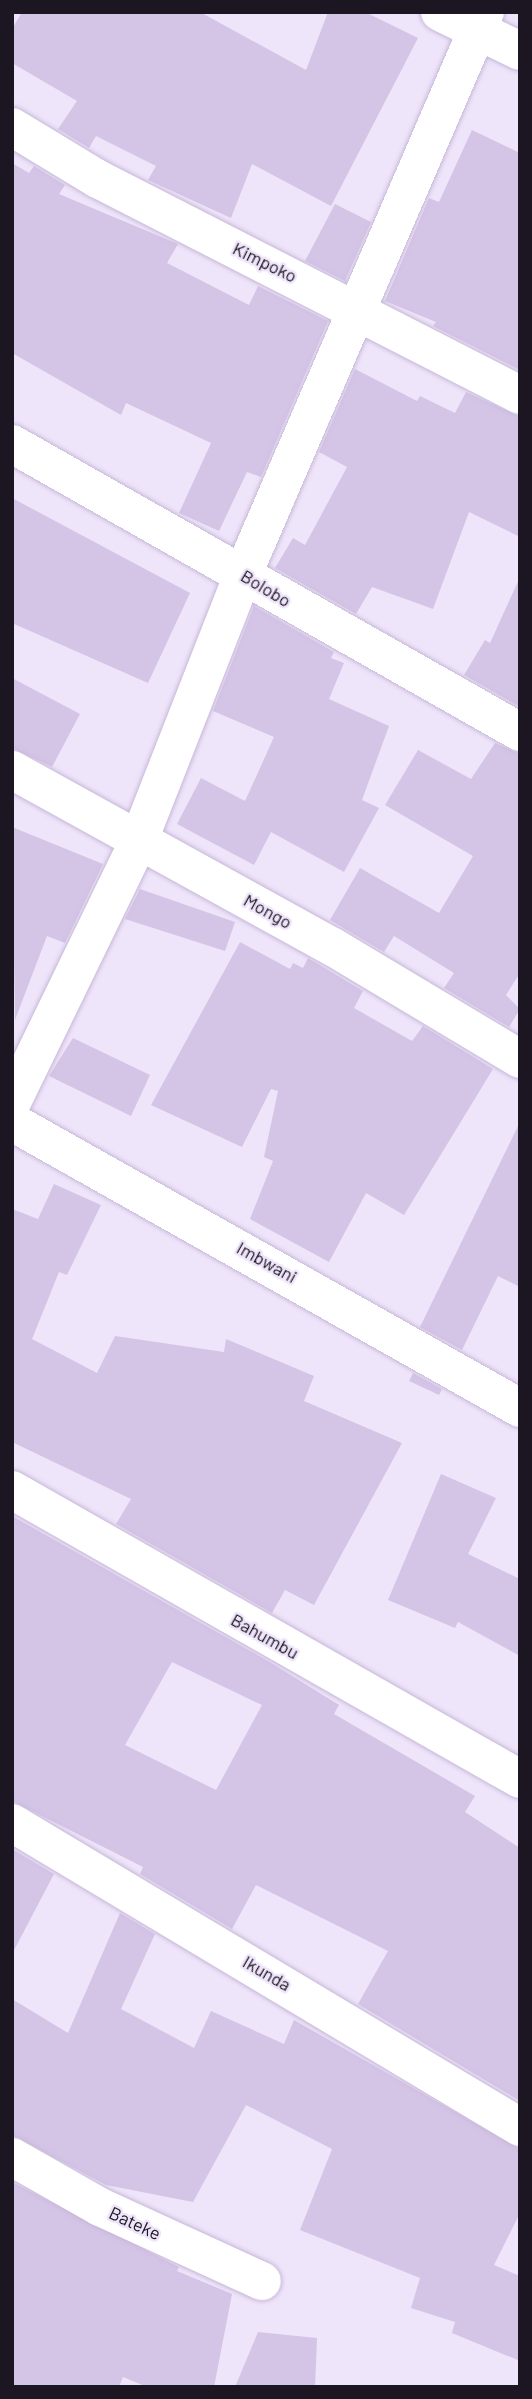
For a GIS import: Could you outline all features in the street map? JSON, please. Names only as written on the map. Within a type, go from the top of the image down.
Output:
[{"type":"street","points":[[440,12],[481,21],[520,51]]},
{"type":"street","points":[[12,1102],[139,839],[243,573],[481,21]]},
{"type":"street","name":"Kimpoko","points":[[12,127],[98,179],[357,307],[520,395]]},
{"type":"street","name":"Bolobo","points":[[12,444],[520,732]]},
{"type":"street","name":"Mongo","points":[[12,770],[139,839],[520,1059]]},
{"type":"street","name":"Imbwani","points":[[12,1122],[520,1408]]},
{"type":"street","name":"Bahumbu","points":[[12,1490],[520,1779]]},
{"type":"street","name":"Ikunda","points":[[12,1823],[520,2127]]},
{"type":"street","name":"Bateke","points":[[12,2157],[100,2207],[262,2281]]},
{"type":"building","points":[[22,12],[200,12],[306,70],[328,12],[365,12],[418,38],[331,206],[252,164],[231,218],[148,180],[156,166],[96,136],[89,148],[58,129],[77,101],[12,63],[12,29]]},
{"type":"building","points":[[472,130],[520,153],[520,370],[433,326],[436,322],[385,301],[429,198],[439,202]]},
{"type":"building","points":[[12,163],[29,173],[34,166],[65,185],[59,194],[178,244],[167,263],[249,305],[258,286],[328,321],[261,477],[247,472],[219,531],[179,513],[211,443],[126,403],[121,415],[12,353]]},
{"type":"building","points":[[335,204],[371,222],[345,281],[305,261]]},
{"type":"building","points":[[355,369],[417,401],[420,396],[455,413],[466,392],[520,417],[520,537],[469,512],[433,609],[372,587],[356,614],[275,568],[293,538],[305,545],[347,467],[319,452]]},
{"type":"building","points":[[12,498],[190,593],[148,683],[12,623]]},
{"type":"building","points":[[520,577],[520,707],[464,675],[485,640],[490,643]]},
{"type":"building","points":[[254,606],[334,652],[331,658],[344,663],[329,699],[389,726],[362,800],[379,808],[344,872],[271,832],[254,865],[177,824],[201,778],[245,801],[274,737],[213,711]]},
{"type":"building","points":[[12,678],[80,714],[52,767],[12,748]]},
{"type":"building","points":[[495,743],[520,754],[520,973],[506,995],[520,1009],[509,1027],[444,988],[454,973],[394,936],[384,952],[330,920],[360,868],[439,913],[473,856],[385,805],[418,750],[471,779]]},
{"type":"building","points":[[12,827],[103,864],[65,943],[47,936],[15,1020]]},
{"type":"building","points":[[140,889],[235,922],[225,951],[125,919]]},
{"type":"building","points":[[240,942],[290,969],[293,963],[303,968],[308,958],[363,991],[354,1008],[412,1041],[423,1026],[493,1069],[404,1215],[366,1193],[329,1262],[250,1219],[273,1161],[264,1157],[278,1091],[271,1089],[242,1147],[151,1105]]},
{"type":"building","points":[[73,1038],[150,1075],[131,1116],[49,1076]]},
{"type":"building","points":[[520,1122],[520,1287],[498,1276],[462,1350],[420,1327]]},
{"type":"building","points":[[54,1184],[101,1205],[67,1275],[59,1272],[32,1339],[97,1373],[115,1336],[224,1352],[226,1339],[314,1376],[304,1401],[402,1443],[314,1605],[285,1590],[272,1613],[116,1524],[131,1499],[12,1442],[12,1209],[38,1219]]},
{"type":"building","points":[[413,1373],[442,1389],[439,1395],[409,1381]]},
{"type":"building","points":[[441,1474],[496,1498],[468,1554],[520,1579],[520,1656],[458,1622],[455,1628],[388,1600]]},
{"type":"building","points":[[12,1516],[268,1661],[339,1705],[334,1714],[475,1796],[465,1812],[520,1848],[520,2101],[358,2004],[388,1951],[256,1885],[232,1929],[140,1874],[143,1867],[12,1801]],"holes":[[[172,1662],[262,1705],[216,1790],[125,1745]]]},
{"type":"building","points":[[12,1849],[54,1874],[12,1954]]},
{"type":"building","points":[[120,1913],[155,1934],[121,2009],[194,2048],[211,2011],[284,2044],[294,2020],[520,2149],[520,2213],[494,2265],[520,2276],[520,2361],[452,2333],[455,2322],[411,2308],[420,2278],[300,2230],[332,2149],[246,2105],[193,2202],[106,2185],[12,2135],[12,1999],[68,2033]]},
{"type":"building","points":[[12,2182],[179,2267],[177,2271],[232,2294],[214,2387],[147,2387],[123,2377],[119,2387],[12,2387]]},
{"type":"building","points":[[258,2332],[317,2338],[315,2387],[235,2387]]}]
